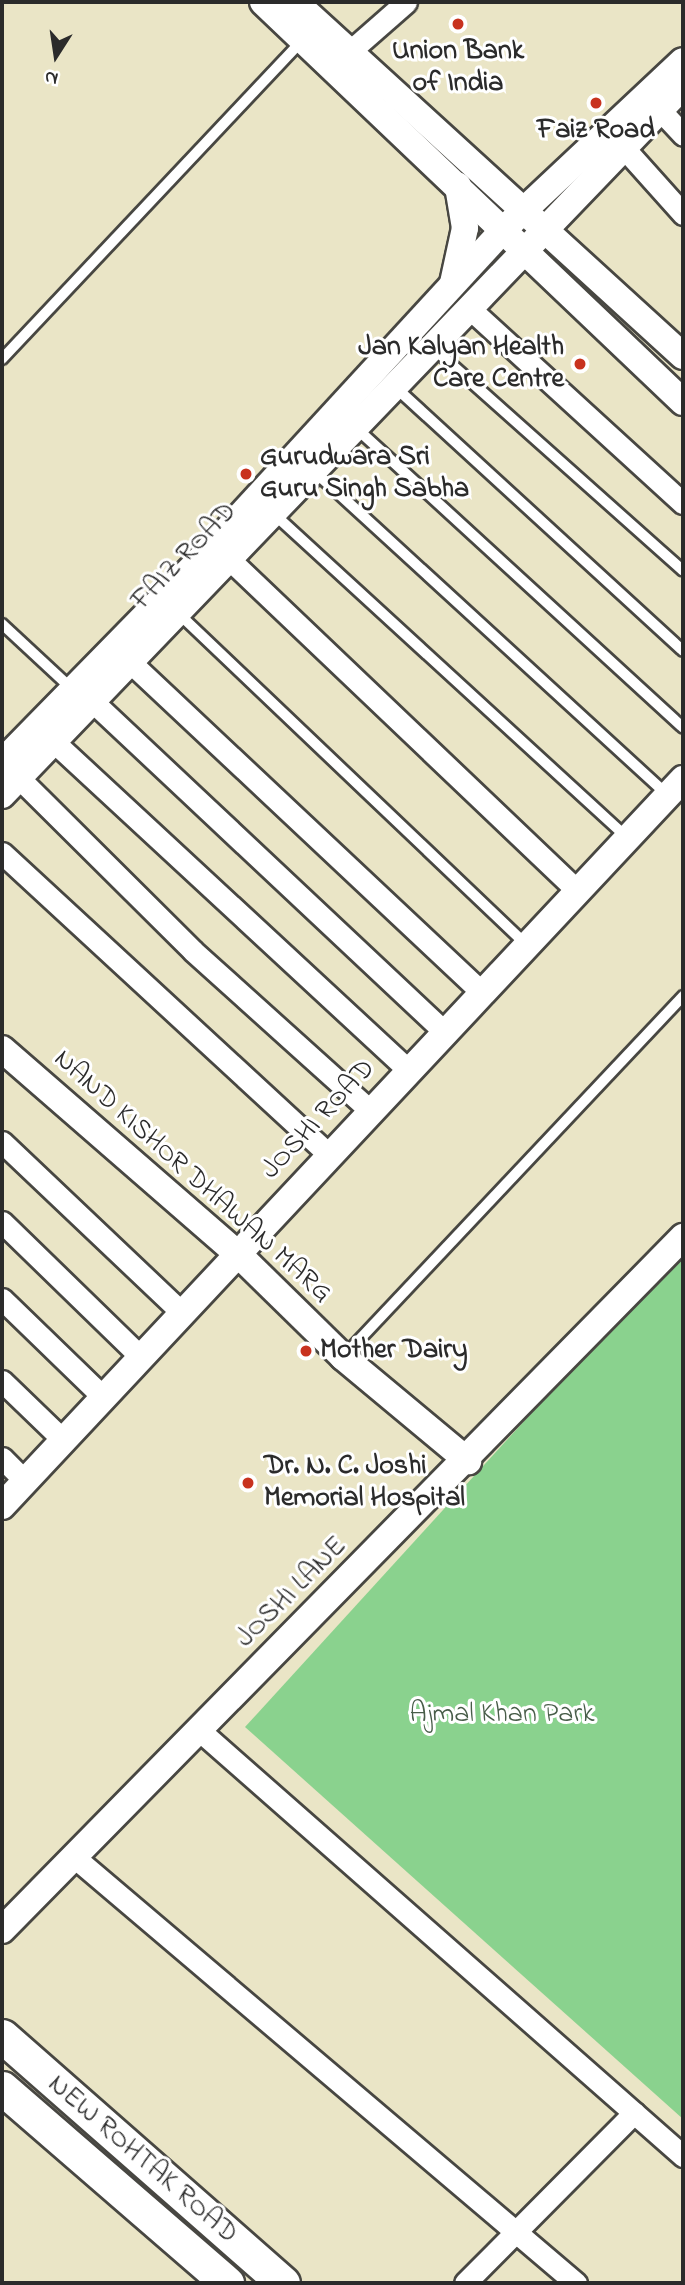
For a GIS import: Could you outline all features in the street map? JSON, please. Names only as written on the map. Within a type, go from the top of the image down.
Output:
[{"type":"main road","name":"NEW ROHTAK ROAD","points":[[2,2036],[283,2283]]},
{"type":"main road","name":"NEW ROHTAK ROAD","points":[[2,2088],[227,2283]]},
{"type":"street","points":[[262,2],[458,186],[513,221]]},
{"type":"street","points":[[295,2],[536,242],[683,356]]},
{"type":"street","points":[[348,53],[406,2]]},
{"type":"street","points":[[372,1112],[7,779],[84,698],[513,221],[683,61]]},
{"type":"street","name":"FAIZ ROAD","points":[[7,779],[53,741],[84,698],[129,661],[393,384],[536,242],[561,212],[683,86]]},
{"type":"street","points":[[660,110],[683,135]]},
{"type":"street","points":[[624,148],[683,214]]},
{"type":"street","points":[[452,286],[465,228],[458,186]]},
{"type":"street","points":[[536,242],[683,402]]},
{"type":"street","points":[[468,307],[683,503]]},
{"type":"street","points":[[228,558],[579,891]]},
{"type":"street","points":[[129,661],[482,993]]},
{"type":"street","points":[[84,698],[445,1033]]},
{"type":"street","points":[[53,741],[409,1071]]},
{"type":"street","name":"JOSHI ROAD","points":[[2,1506],[676,787]]},
{"type":"street","points":[[2,853],[329,1155]]},
{"type":"street","name":"NAND KISHOR DHAWAN MARG","points":[[2,1049],[237,1254],[342,1357],[468,1461]]},
{"type":"street","points":[[2,1142],[182,1313]]},
{"type":"street","points":[[2,1222],[141,1357]]},
{"type":"street","name":"JOSHI LANE","points":[[2,1930],[468,1461],[683,1237]]},
{"type":"street","points":[[2,1299],[103,1396]]},
{"type":"street","points":[[2,1381],[64,1440]]},
{"type":"street","points":[[2,1458],[25,1480]]},
{"type":"street","points":[[199,1730],[683,2156]]},
{"type":"street","points":[[73,1856],[576,2283]]},
{"type":"street","points":[[466,2283],[514,2229],[634,2113]]},
{"type":"lane","points":[[2,359],[303,40]]},
{"type":"lane","points":[[430,346],[683,571]]},
{"type":"lane","points":[[393,384],[683,652]]},
{"type":"lane","points":[[353,426],[683,727]]},
{"type":"lane","points":[[311,469],[676,787]]},
{"type":"lane","points":[[271,512],[627,838]]},
{"type":"lane","points":[[176,611],[527,945]]},
{"type":"lane","points":[[2,624],[84,698]]},
{"type":"lane","points":[[342,1357],[683,996]]},
{"type":"green space","name":"Ajmal Khan Park","points":[[683,1247],[683,2119],[245,1727]]},
{"type":"place","name":"Union Bank of India","points":[[458,24]]},
{"type":"place","name":"Faiz Road","points":[[596,103]]},
{"type":"place","name":"Jan Kalyan Health Care Centre","points":[[580,364]]},
{"type":"place","name":"Gurudwara Sri Guru Singh Sabha","points":[[246,474]]},
{"type":"place","name":"Mother Dairy","points":[[306,1351]]},
{"type":"place","name":"Dr. N. C. Joshi Memorial Hospital","points":[[248,1483]]}]
